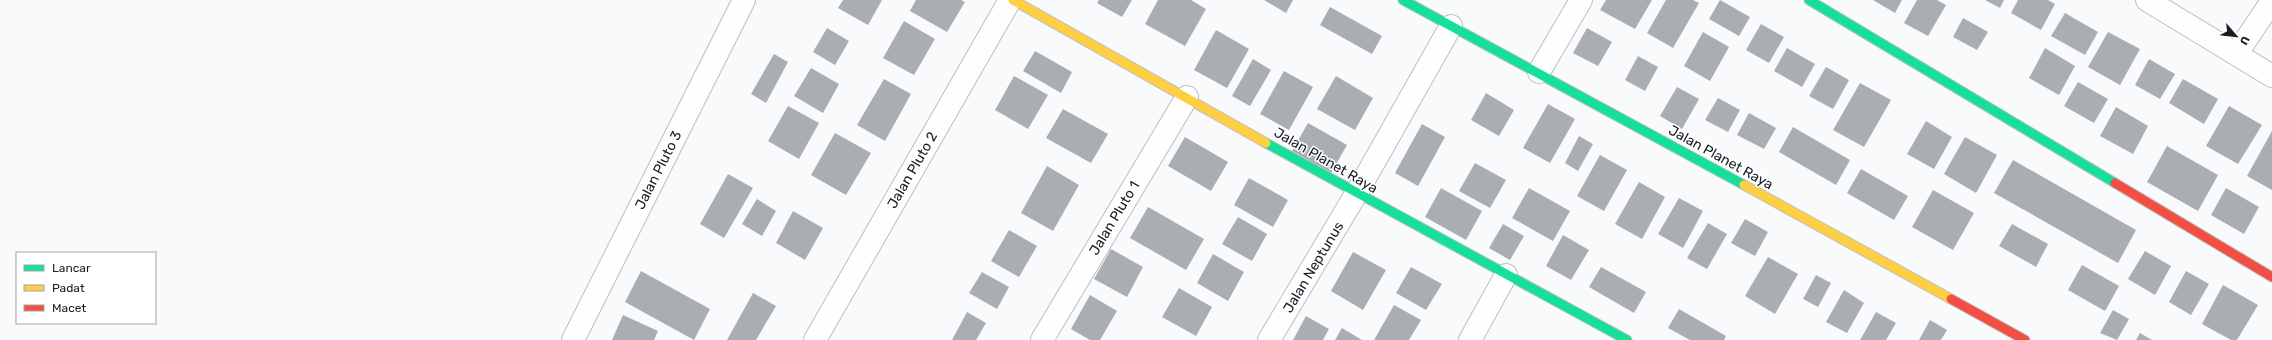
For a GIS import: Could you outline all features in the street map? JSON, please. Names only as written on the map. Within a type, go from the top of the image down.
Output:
[{"type":"street","name":"Jalan Pluto 3","points":[[573,340],[744,0]]},
{"type":"street","name":"Jalan Planet Raya","points":[[1011,0],[1187,97],[1356,194],[1627,340]]},
{"type":"street","name":"Jalan Pluto 2","points":[[814,340],[1011,0]]},
{"type":"street","name":"Jalan Planet Raya","points":[[1403,0],[1539,72],[2025,340]]},
{"type":"street","points":[[1539,72],[1581,0]]},
{"type":"street","points":[[1809,0],[2272,277]]},
{"type":"street","points":[[2147,0],[2237,53],[2272,76]]},
{"type":"street","points":[[2237,53],[2272,0]]},
{"type":"street","name":"Jalan Neptunus","points":[[1269,340],[1356,194],[1451,26]]},
{"type":"street","name":"Jalan Pluto 1","points":[[1042,340],[1187,97]]},
{"type":"street","points":[[1470,340],[1506,275]]},
{"type":"building","points":[[843,0],[882,0],[868,25],[838,8]]},
{"type":"building","points":[[916,0],[961,0],[965,2],[947,32],[910,11]]},
{"type":"building","points":[[1099,0],[1132,0],[1122,17],[1097,3]]},
{"type":"building","points":[[1158,0],[1191,0],[1206,9],[1185,46],[1145,24]]},
{"type":"building","points":[[1264,0],[1293,0],[1286,13]]},
{"type":"building","points":[[1606,0],[1652,0],[1635,29],[1600,10]]},
{"type":"building","points":[[1666,0],[1693,0],[1699,3],[1673,48],[1647,33]]},
{"type":"building","points":[[1720,0],[1750,17],[1739,36],[1709,19]]},
{"type":"building","points":[[1873,0],[1902,0],[1895,13]]},
{"type":"building","points":[[1917,0],[1937,0],[1946,5],[1928,36],[1904,23]]},
{"type":"building","points":[[1985,0],[2004,0],[2000,8]]},
{"type":"building","points":[[2018,0],[2048,0],[2055,4],[2041,30],[2011,13]]},
{"type":"building","points":[[1330,7],[1382,36],[1372,54],[1320,25]]},
{"type":"building","points":[[2065,13],[2098,32],[2085,55],[2051,36]]},
{"type":"building","points":[[1963,18],[1988,32],[1977,50],[1953,37]]},
{"type":"building","points":[[904,21],[935,39],[914,75],[883,58]]},
{"type":"building","points":[[1761,24],[1784,37],[1769,63],[1746,50]]},
{"type":"building","points":[[827,28],[849,41],[835,65],[813,52]]},
{"type":"building","points":[[1587,28],[1612,42],[1598,66],[1573,53]]},
{"type":"building","points":[[1216,30],[1249,49],[1227,88],[1194,70]]},
{"type":"building","points":[[1703,32],[1729,47],[1710,81],[1684,66]]},
{"type":"building","points":[[2108,32],[2140,49],[2120,85],[2088,67]]},
{"type":"building","points":[[1787,48],[1815,64],[1802,87],[1774,71]]},
{"type":"building","points":[[2045,48],[2075,66],[2059,95],[2029,78]]},
{"type":"building","points":[[1035,51],[1072,72],[1061,93],[1023,71]]},
{"type":"building","points":[[774,54],[788,62],[766,103],[751,94]]},
{"type":"building","points":[[1638,56],[1658,67],[1645,91],[1625,80]]},
{"type":"building","points":[[1253,59],[1271,70],[1250,106],[1232,96]]},
{"type":"building","points":[[2149,59],[2175,74],[2160,99],[2135,85]]},
{"type":"building","points":[[1826,67],[1849,80],[1833,109],[1809,96]]},
{"type":"building","points":[[811,68],[839,84],[823,113],[794,96]]},
{"type":"building","points":[[1284,71],[1313,87],[1289,130],[1260,114]]},
{"type":"building","points":[[1014,76],[1048,95],[1028,129],[995,110]]},
{"type":"building","points":[[1336,76],[1373,98],[1355,130],[1317,109]]},
{"type":"building","points":[[884,79],[911,94],[885,141],[857,125]]},
{"type":"building","points":[[2183,79],[2218,99],[2204,124],[2169,103]]},
{"type":"building","points":[[2078,82],[2108,99],[2094,123],[2064,106]]},
{"type":"building","points":[[1860,83],[1891,100],[1864,147],[1833,130]]},
{"type":"building","points":[[1677,87],[1699,99],[1682,129],[1660,116]]},
{"type":"building","points":[[1486,93],[1514,110],[1499,136],[1471,120]]},
{"type":"building","points":[[1718,98],[1740,110],[1728,132],[1705,120]]},
{"type":"building","points":[[1548,104],[1575,119],[1550,163],[1523,148]]},
{"type":"building","points":[[788,106],[819,123],[799,159],[768,141]]},
{"type":"building","points":[[2229,106],[2262,125],[2238,164],[2206,146]]},
{"type":"building","points":[[2116,107],[2148,126],[2133,154],[2100,136]]},
{"type":"building","points":[[1063,109],[1108,134],[1091,163],[1046,138]]},
{"type":"building","points":[[1749,113],[1776,128],[1764,149],[1737,135]]},
{"type":"building","points":[[1926,121],[1952,137],[1934,169],[1907,154]]},
{"type":"building","points":[[1308,123],[1347,145],[1331,173],[1292,151]]},
{"type":"building","points":[[1422,124],[1445,137],[1418,186],[1395,173]]},
{"type":"building","points":[[1793,127],[1850,160],[1836,185],[1779,152]]},
{"type":"building","points":[[2272,131],[2272,190],[2247,176]]},
{"type":"building","points":[[835,133],[871,153],[846,195],[811,175]]},
{"type":"building","points":[[1579,136],[1593,144],[1578,171],[1565,163]]},
{"type":"building","points":[[1185,137],[1228,162],[1211,191],[1168,166]]},
{"type":"building","points":[[1965,137],[1997,155],[1976,193],[1944,174]]},
{"type":"building","points":[[2167,146],[2218,175],[2198,211],[2147,182]]},
{"type":"building","points":[[1600,155],[1627,170],[1604,211],[1577,196]]},
{"type":"building","points":[[2013,160],[2136,230],[2118,263],[1994,193]]},
{"type":"building","points":[[1475,163],[1506,180],[1490,208],[1459,191]]},
{"type":"building","points":[[1047,166],[1079,185],[1053,231],[1021,213]]},
{"type":"building","points":[[1861,169],[1908,196],[1894,220],[1847,193]]},
{"type":"building","points":[[728,174],[753,188],[724,238],[700,224]]},
{"type":"building","points":[[1249,178],[1288,200],[1273,227],[1234,205]]},
{"type":"building","points":[[1639,182],[1665,197],[1642,239],[1615,224]]},
{"type":"building","points":[[1441,188],[1482,211],[1466,240],[1425,217]]},
{"type":"building","points":[[1529,188],[1570,211],[1553,241],[1512,218]]},
{"type":"building","points":[[2226,188],[2259,207],[2244,234],[2211,215]]},
{"type":"building","points":[[1933,190],[1974,213],[1953,250],[1912,227]]},
{"type":"building","points":[[1679,198],[1703,211],[1683,248],[1658,234]]},
{"type":"building","points":[[757,199],[776,211],[762,236],[742,224]]},
{"type":"building","points":[[1148,207],[1204,239],[1186,270],[1130,238]]},
{"type":"building","points":[[793,211],[823,228],[805,260],[776,243]]},
{"type":"building","points":[[1238,217],[1267,234],[1252,261],[1222,244]]},
{"type":"building","points":[[1745,219],[1768,232],[1755,256],[1731,243]]},
{"type":"building","points":[[1708,223],[1727,234],[1707,269],[1687,258]]},
{"type":"building","points":[[1503,224],[1524,236],[1510,260],[1489,248]]},
{"type":"building","points":[[2012,224],[2048,244],[2036,267],[1999,246]]},
{"type":"building","points":[[1009,230],[1037,246],[1019,277],[991,261]]},
{"type":"building","points":[[1563,235],[1589,250],[1571,280],[1546,266]]},
{"type":"building","points":[[1111,249],[1143,267],[1127,297],[1094,279]]},
{"type":"building","points":[[2145,251],[2171,266],[2155,295],[2128,279]]},
{"type":"building","points":[[1353,252],[1386,270],[1363,310],[1331,291]]},
{"type":"building","points":[[1213,254],[1244,272],[1228,301],[1197,283]]},
{"type":"building","points":[[1768,257],[1798,274],[1775,314],[1745,296]]},
{"type":"building","points":[[2082,265],[2119,286],[2105,311],[2068,290]]},
{"type":"building","points":[[1411,267],[1442,284],[1426,310],[1396,293]]},
{"type":"building","points":[[1601,267],[1646,292],[1634,313],[1589,287]]},
{"type":"building","points":[[641,271],[710,309],[694,340],[625,302]]},
{"type":"building","points":[[2186,271],[2209,284],[2191,315],[2169,302]]},
{"type":"building","points":[[982,272],[1009,287],[997,309],[969,293]]},
{"type":"building","points":[[1816,275],[1831,283],[1818,307],[1803,299]]},
{"type":"building","points":[[2223,285],[2258,305],[2237,340],[2231,340],[2202,324]]},
{"type":"building","points":[[1179,288],[1212,307],[1196,336],[1162,317]]},
{"type":"building","points":[[1844,290],[1864,303],[1847,333],[1826,322]]},
{"type":"building","points":[[753,293],[776,306],[756,340],[727,340]]},
{"type":"building","points":[[1090,295],[1117,311],[1100,340],[1090,340],[1071,329]]},
{"type":"building","points":[[1394,305],[1421,320],[1409,340],[1374,340]]},
{"type":"building","points":[[1679,309],[1726,336],[1724,340],[1690,340],[1668,328]]},
{"type":"building","points":[[2113,310],[2129,319],[2117,340],[2100,333]]},
{"type":"building","points":[[967,312],[986,323],[976,340],[952,340]]},
{"type":"building","points":[[1876,312],[1896,323],[1886,340],[1860,340]]},
{"type":"building","points":[[623,315],[658,331],[654,340],[612,340]]},
{"type":"building","points":[[1306,316],[1329,329],[1323,340],[1293,340]]},
{"type":"building","points":[[1930,320],[1947,330],[1941,340],[1919,340]]},
{"type":"building","points":[[1342,328],[1362,340],[1335,340]]},
{"type":"building","points":[[2140,333],[2152,340],[2136,340]]},
{"type":"traffic: fast","points":[[1403,0],[1744,185]]},
{"type":"traffic: fast","points":[[1809,0],[2115,183]]},
{"type":"traffic: fast","points":[[1266,143],[1627,340]]},
{"type":"traffic: slow","points":[[1013,0],[1266,143]]},
{"type":"traffic: slow","points":[[1744,185],[1951,299]]},
{"type":"traffic: jam","points":[[2115,183],[2272,277]]},
{"type":"traffic: jam","points":[[1951,299],[2025,340]]}]
